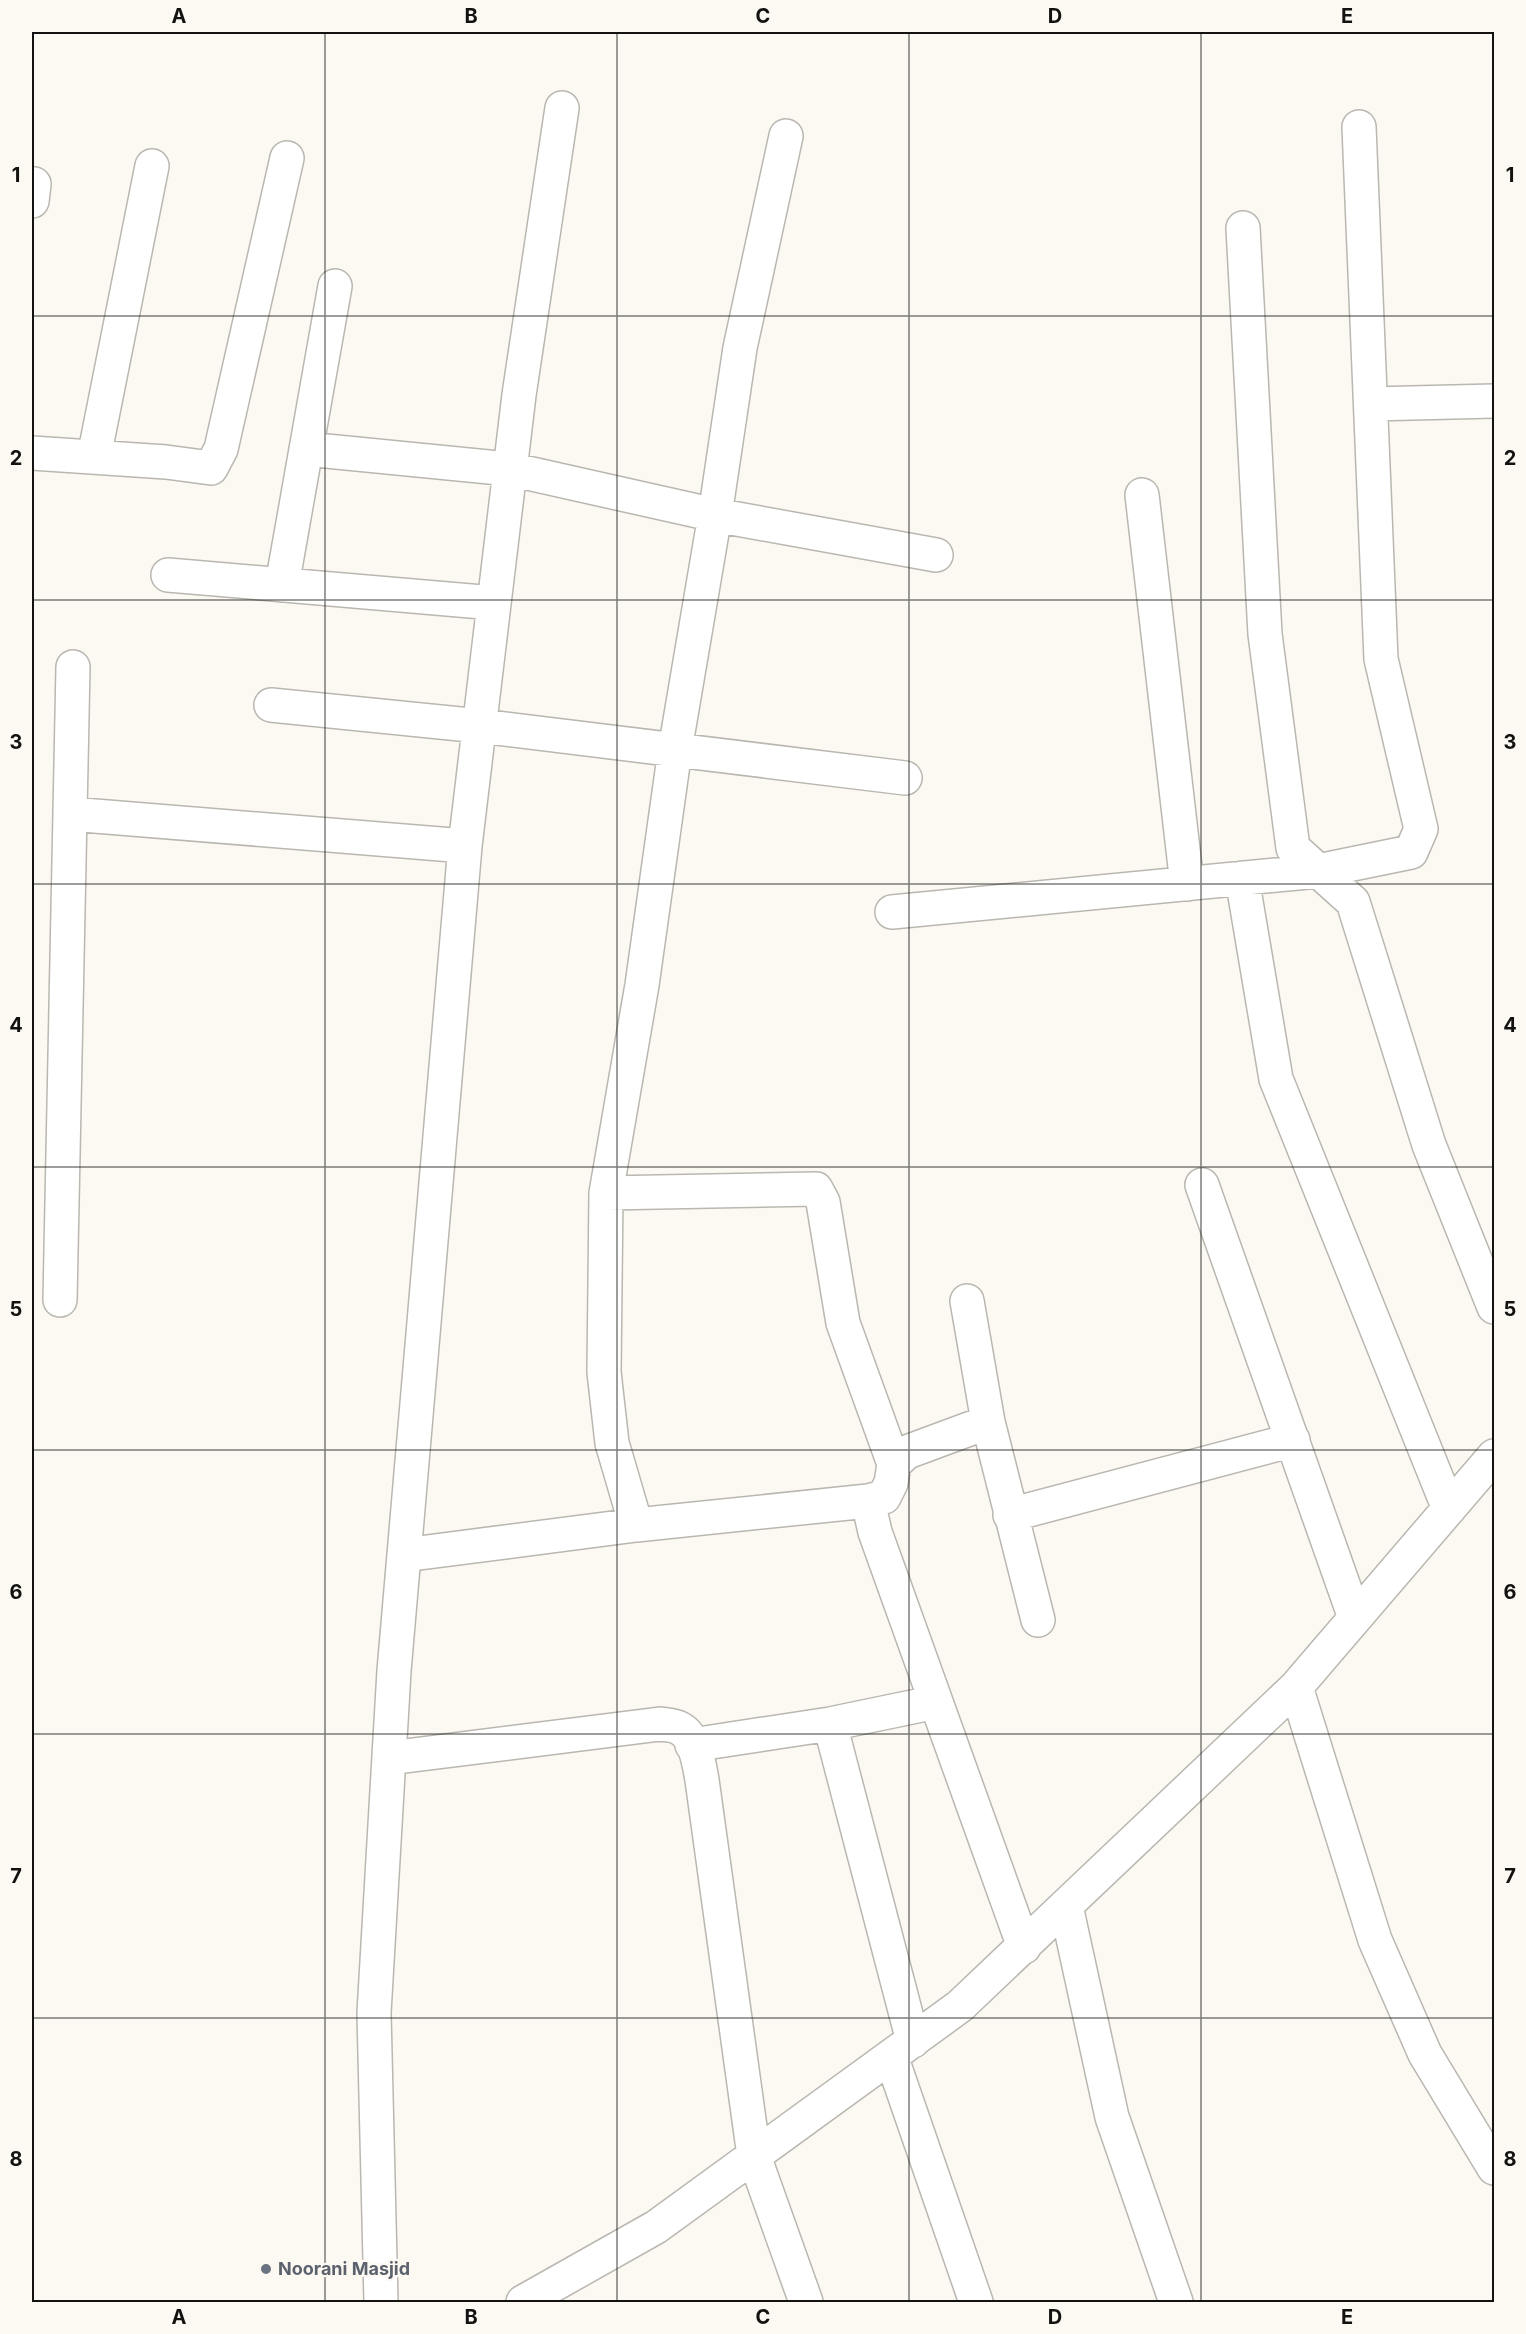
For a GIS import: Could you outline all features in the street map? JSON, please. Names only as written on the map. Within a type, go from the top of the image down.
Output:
[{"type":"street","points":[[381,2302],[374,2013],[404,1555],[465,846],[519,394],[562,108]]},
{"type":"street","points":[[892,912],[1318,871],[1411,852],[1421,829],[1381,659],[1359,127]]},
{"type":"street","points":[[636,1525],[612,1443],[604,1372],[606,1193],[642,985],[675,750],[715,515],[740,348],[786,136]]},
{"type":"street","points":[[32,453],[166,462],[211,468],[222,449],[287,158]]},
{"type":"street","points":[[94,457],[152,166]]},
{"type":"street","points":[[1243,228],[1265,634],[1293,848],[1353,902],[1429,1145],[1494,1306]]},
{"type":"street","points":[[282,585],[334,286]]},
{"type":"street","points":[[1371,404],[1494,401]]},
{"type":"street","points":[[306,448],[510,469],[715,515],[936,555]]},
{"type":"street","points":[[1142,495],[1187,884]]},
{"type":"street","points":[[168,576],[494,603]]},
{"type":"street","points":[[60,1300],[73,666]]},
{"type":"street","points":[[271,705],[480,726],[905,778]]},
{"type":"street","points":[[70,814],[465,846]]},
{"type":"street","points":[[1242,878],[1276,1079],[1449,1509]]},
{"type":"street","points":[[1202,1185],[1355,1618]]},
{"type":"street","points":[[404,1555],[636,1525],[868,1501],[884,1497],[891,1483],[894,1464],[843,1323],[823,1202],[816,1189],[606,1193]]},
{"type":"street","points":[[967,1300],[988,1422],[1038,1620]]},
{"type":"street","points":[[894,1464],[907,1452],[988,1422]]},
{"type":"street","points":[[1011,1515],[1293,1440]]},
{"type":"street","points":[[523,2302],[656,2227],[960,2006],[1296,1687],[1449,1509],[1491,1470]]},
{"type":"street","points":[[868,1501],[875,1532],[1024,1947]]},
{"type":"street","points":[[1296,1687],[1376,1940],[1425,2054],[1494,2168]]},
{"type":"street","points":[[692,1745],[830,1724],[936,1702]]},
{"type":"street","points":[[389,1758],[660,1724],[680,1728],[697,1754],[702,1780],[754,2156],[806,2302]]},
{"type":"street","points":[[830,1724],[902,2049],[976,2302]]},
{"type":"street","points":[[1066,1906],[1112,2117],[1176,2302]]},
{"type":"place","name":"Noorani Masjid","points":[[266,2269]]}]
